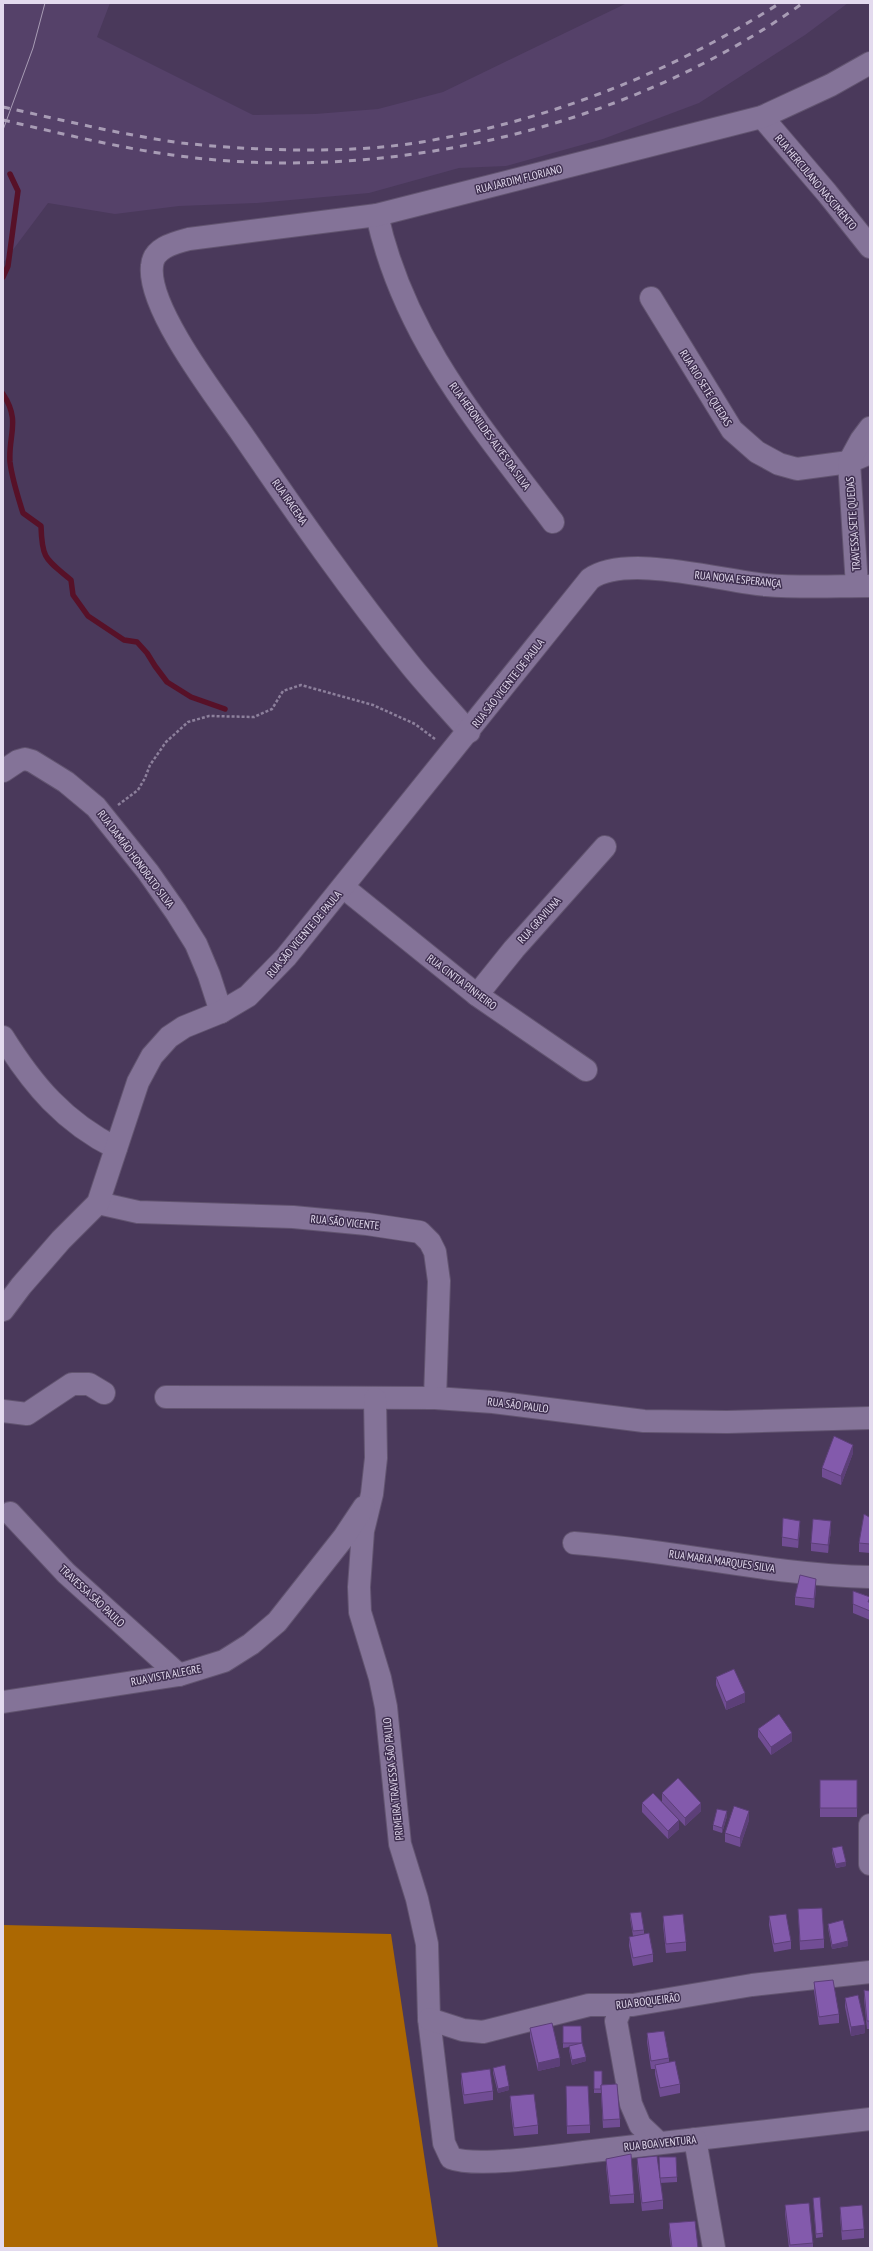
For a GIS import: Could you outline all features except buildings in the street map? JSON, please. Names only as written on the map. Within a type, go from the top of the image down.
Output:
[{"type":"street","name":"RUA JARDIM FLORIANO","points":[[158,253],[168,246],[189,239],[377,215],[762,117],[831,85],[870,63]]},
{"type":"street","name":"RUA HERCULANO NASCIMENTO","points":[[762,117],[827,193],[870,247]]},
{"type":"street","name":"RUA HERONILDES ALVES DA SILVA","points":[[377,215],[393,274],[410,315],[462,401],[553,522]]},
{"type":"street","name":"RUA IRACEMA","points":[[158,253],[152,265],[151,280],[178,341],[293,508],[363,604],[412,668],[469,732]]},
{"type":"street","name":"RUA RIO SETE QUEDAS","points":[[651,298],[732,430],[757,452],[778,464],[797,468],[849,462],[870,453]]},
{"type":"street","points":[[849,462],[861,440],[870,428]]},
{"type":"street","name":"TRAVESSA SETE QUEDAS","points":[[849,462],[864,586]]},
{"type":"street","name":"RUA SÃO VICENTE DE PAULA","points":[[3,1310],[21,1286],[61,1240],[98,1203],[138,1082],[152,1056],[169,1037],[184,1027],[221,1012],[248,996],[264,982],[453,752],[590,579],[598,573],[630,567]]},
{"type":"street","name":"RUA NOVA ESPERANÇA","points":[[630,567],[768,585],[864,586]]},
{"type":"street","name":"RUA DAMIÃO HONORATO SILVA","points":[[3,771],[18,761],[25,759],[32,761],[82,794],[104,816],[152,878],[196,944],[209,975],[221,1012]]},
{"type":"street","name":"RUA GRAVIUNA","points":[[477,995],[514,949],[605,847]]},
{"type":"street","name":"RUA CINTIA PINHEIRO","points":[[343,887],[477,995],[586,1070]]},
{"type":"street","points":[[3,1037],[17,1060],[54,1105],[74,1124],[116,1148]]},
{"type":"street","name":"RUA SÃO VICENTE","points":[[98,1203],[138,1212],[293,1217],[367,1224],[420,1232],[430,1242],[438,1264],[439,1281],[435,1398]]},
{"type":"street","points":[[3,1411],[27,1414],[72,1384],[88,1384],[104,1393]]},
{"type":"street","name":"RUA SÃO PAULO","points":[[166,1397],[375,1399],[435,1398],[493,1402],[644,1421],[726,1422],[870,1418]]},
{"type":"street","name":"PRIMEIRA TRAVESSA SÃO PAULO","points":[[375,1399],[376,1458],[372,1494],[363,1531],[359,1587],[360,1612],[380,1678],[386,1707],[400,1844],[417,1899],[427,1944],[430,2019],[444,2143],[451,2158]]},
{"type":"street","name":"RUA VISTA ALEGRE","points":[[3,1702],[179,1675],[224,1661],[251,1644],[277,1622],[344,1537],[372,1494]]},
{"type":"street","name":"TRAVESSA SÃO PAULO","points":[[10,1513],[66,1573],[179,1675]]},
{"type":"street","name":"RUA MARIA MARQUES SILVA","points":[[574,1543],[622,1547],[792,1571],[870,1577]]},
{"type":"street","points":[[870,1825],[870,1864]]},
{"type":"street","name":"RUA BOQUEIRÃO","points":[[430,2019],[463,2030],[483,2032],[589,2005],[622,2006],[752,1985],[870,1972]]},
{"type":"street","points":[[622,2006],[616,2021],[631,2104],[640,2125],[659,2144]]},
{"type":"street","name":"RUA BOA VENTURA","points":[[451,2158],[465,2162],[481,2162],[659,2144],[870,2119]]},
{"type":"street","points":[[695,2140],[714,2248]]},
{"type":"path","points":[[104,816],[138,790],[146,778],[150,765],[166,742],[188,722],[209,716],[254,717],[272,710],[283,691],[301,685],[373,705],[415,724],[453,752]]},
{"type":"shaded area","points":[[3,3],[110,3],[97,37],[253,115],[315,114],[378,109],[443,92],[627,3],[848,3],[805,35],[699,103],[603,139],[506,166],[459,168],[369,193],[257,203],[179,206],[115,214],[48,203],[3,263]]},
{"type":"shaded area","points":[[3,1925],[391,1934],[438,2248],[3,2248]]},
{"type":"waterway","points":[[3,277],[8,266],[18,191],[10,174]]},
{"type":"waterway","points":[[3,394],[13,420],[10,462],[23,513],[41,526],[44,552],[51,563],[71,580],[73,595],[88,616],[124,640],[137,642],[147,653],[167,682],[191,697],[225,709]]},
{"type":"tram line","points":[[3,130],[33,48],[45,3]]},
{"type":"railway","points":[[3,107],[115,132],[160,140],[210,146],[302,150],[334,150],[394,146],[470,133],[563,107],[653,72],[739,28],[780,3]]},
{"type":"railway","points":[[3,120],[151,152],[253,162],[336,162],[419,153],[501,138],[582,114],[660,84],[734,47],[803,3]]}]
